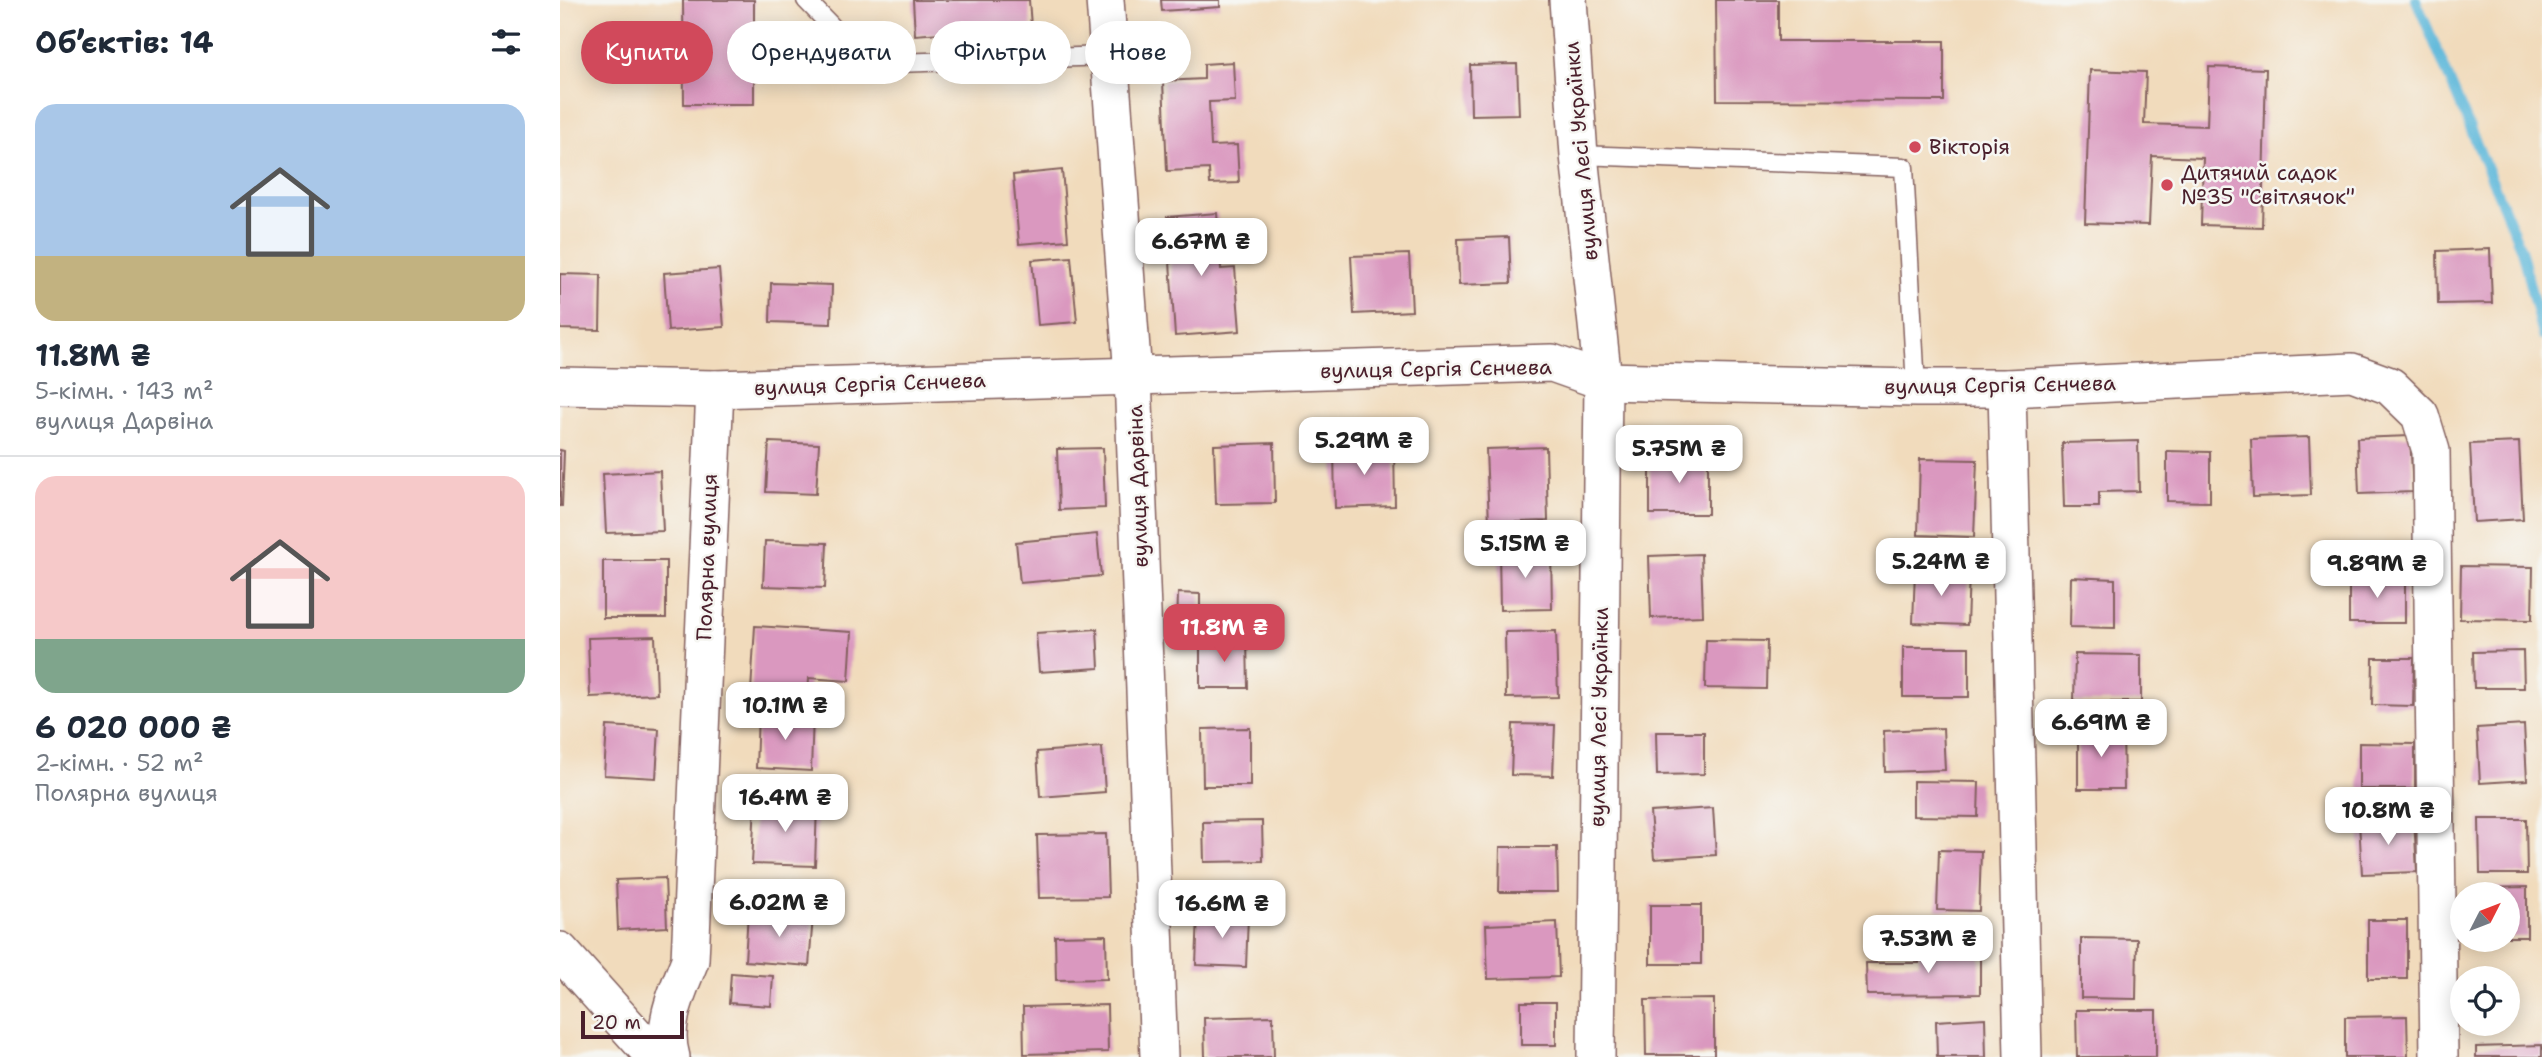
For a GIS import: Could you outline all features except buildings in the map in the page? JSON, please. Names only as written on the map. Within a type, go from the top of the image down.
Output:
[{"type":"street","name":"вулиця Дарвіна","points":[[1105,0],[1107,21]]},
{"type":"street","name":"вулиця Лесі Українки","points":[[1568,0],[1579,155],[1603,381],[1596,1057]]},
{"type":"street","name":"вулиця Дарвіна","points":[[1111,84],[1133,376],[1159,1057]]},
{"type":"street","name":"вулиця Сергія Сєнчева","points":[[560,386],[715,389],[1552,363],[1603,381],[1916,388],[2007,388],[2352,372],[2390,386],[2420,415],[2431,451],[2439,1057]]},
{"type":"street","points":[[2007,388],[2023,1057]]},
{"type":"street","name":"Полярна вулиця","points":[[671,1057],[667,1046],[669,1018],[690,960],[715,389]]},
{"type":"street","points":[[560,951],[655,1057]]},
{"type":"lane","points":[[806,0],[838,33],[895,63],[1085,56]]},
{"type":"lane","points":[[1579,155],[1904,167],[1916,388]]},
{"type":"waterway","points":[[2416,0],[2521,249],[2542,335]]},
{"type":"place","name":"Вікторія","points":[[1915,147]]},
{"type":"place","name":"Дитячий садок №35 \"Світлячок\"","points":[[2167,185]]}]
